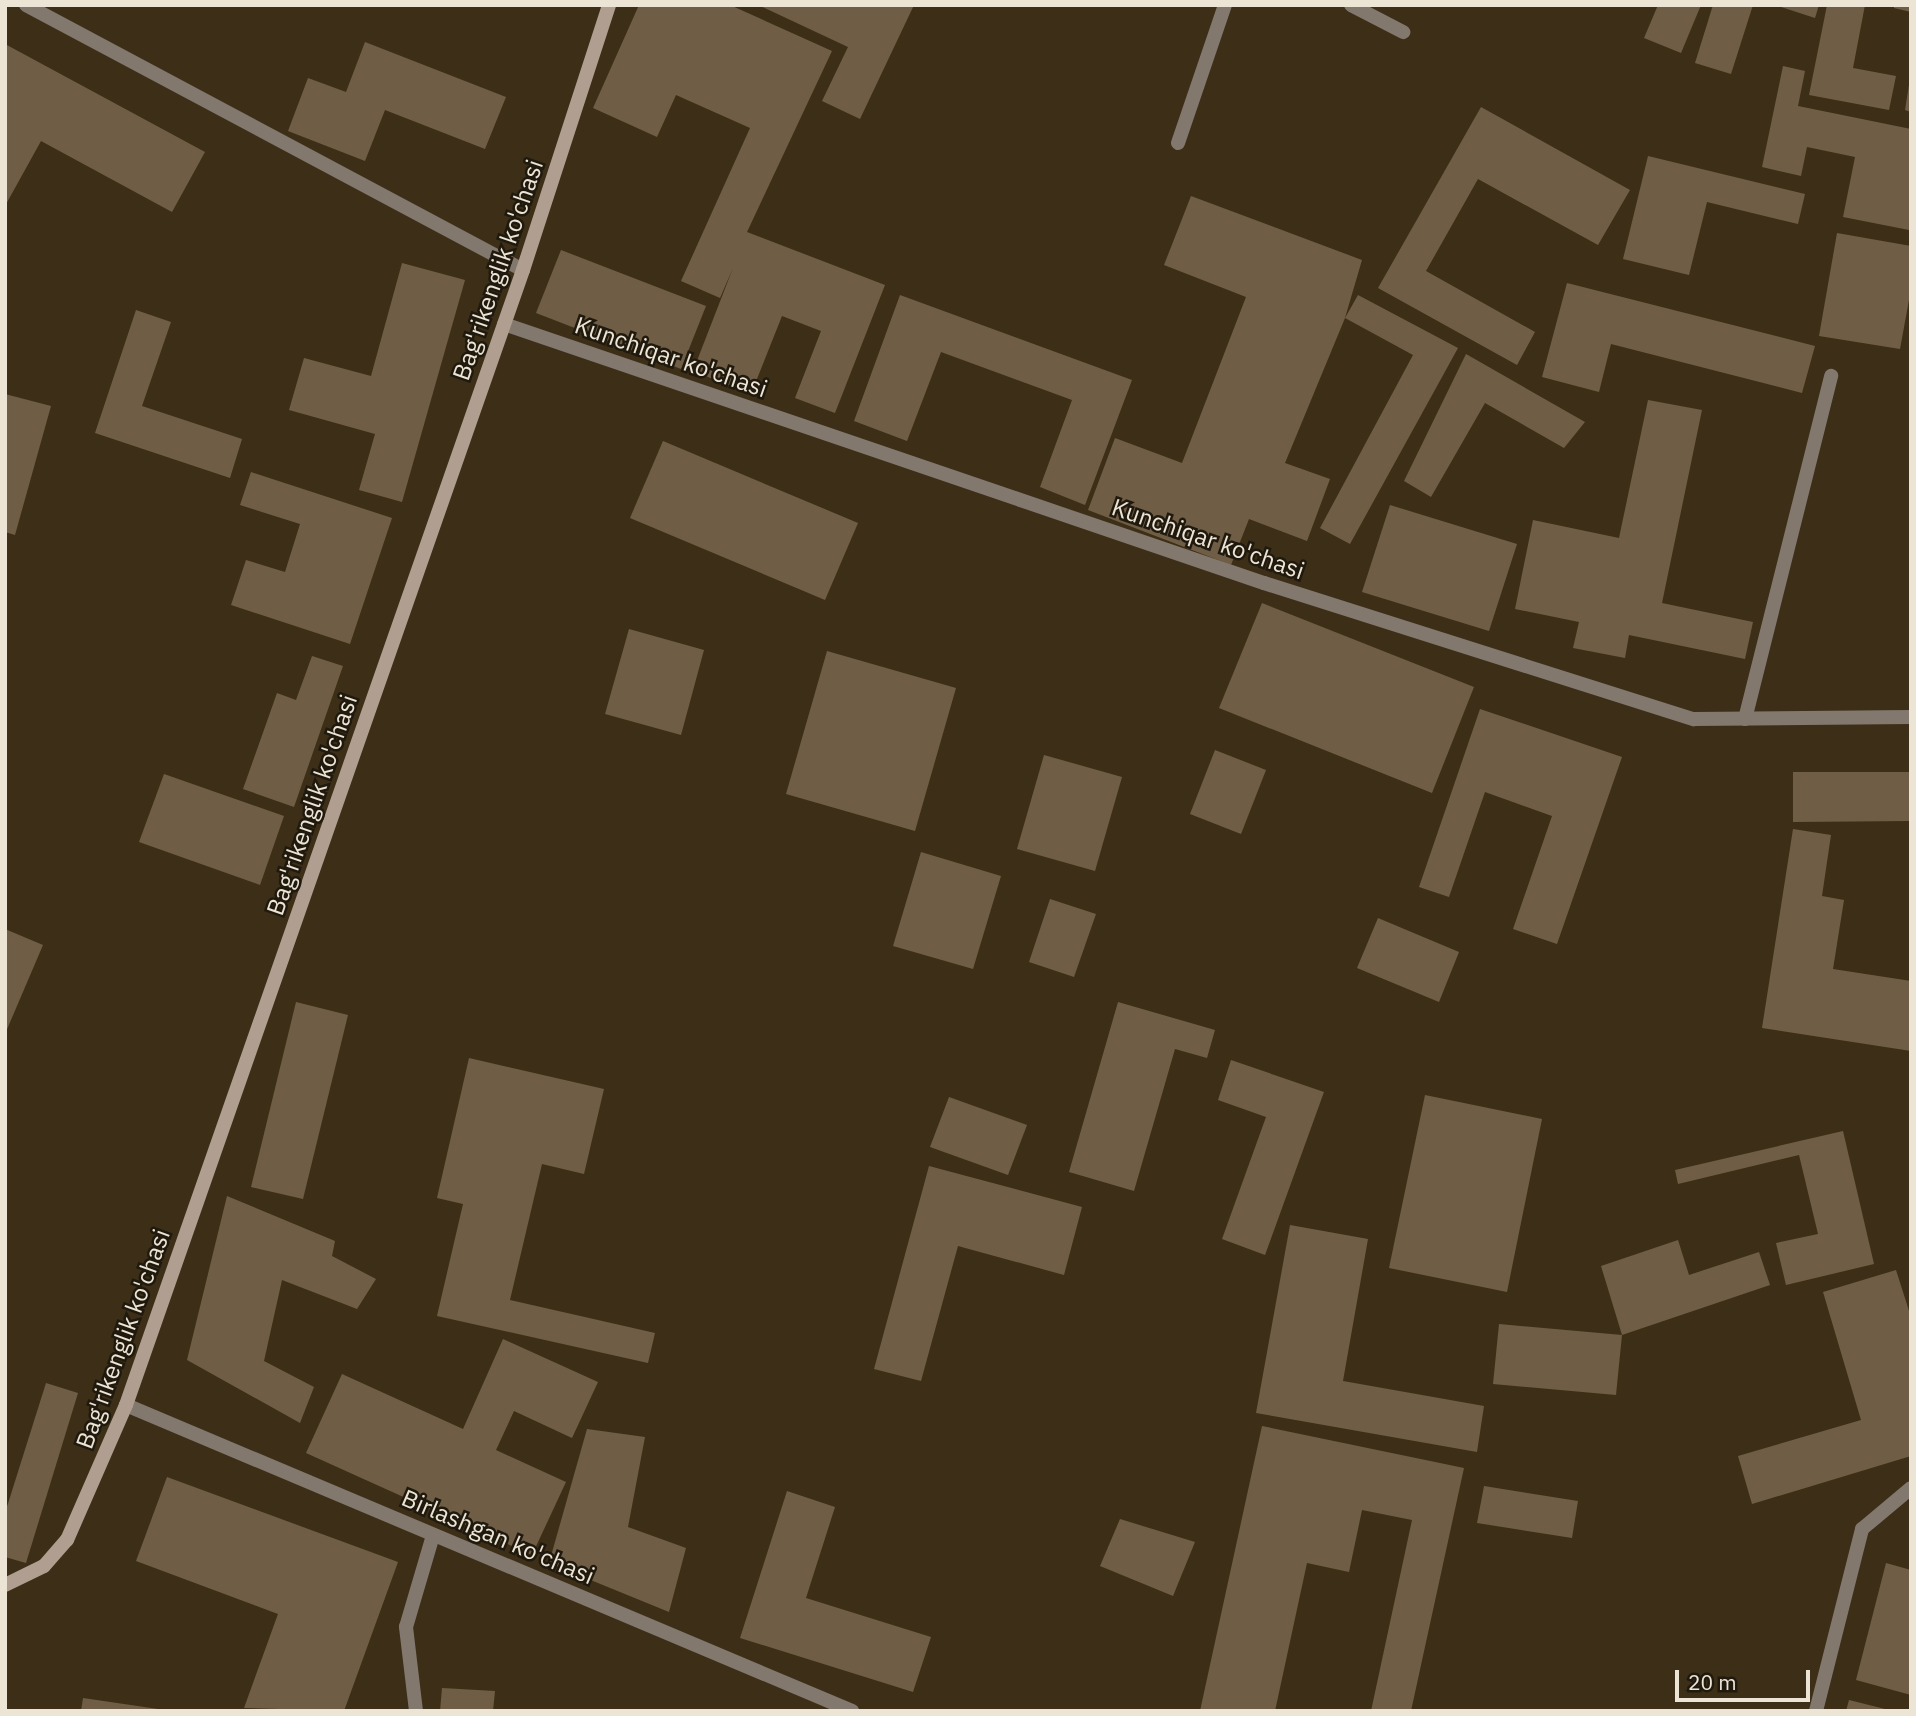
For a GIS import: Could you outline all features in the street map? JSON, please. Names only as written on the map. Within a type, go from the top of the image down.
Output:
[{"type":"main road","name":"Bag'rikenglik ko'chasi","points":[[5,1585],[44,1566],[67,1540],[127,1405],[523,270],[609,5]]},
{"type":"street","points":[[26,5],[523,270]]},
{"type":"street","points":[[1178,143],[1225,5]]},
{"type":"street","points":[[1351,5],[1403,32]]},
{"type":"street","name":"Kunchiqar ko'chasi","points":[[504,324],[1265,583],[1693,719],[1911,718]]},
{"type":"street","points":[[1745,719],[1831,376]]},
{"type":"street","name":"Birlashgan ko'chasi","points":[[127,1405],[852,1711]]},
{"type":"street","points":[[1816,1711],[1862,1529],[1911,1488]]},
{"type":"street","points":[[416,1711],[406,1627],[433,1535]]},
{"type":"building","points":[[639,5],[730,5],[832,51],[747,232],[885,285],[835,413],[795,398],[821,331],[782,316],[751,394],[693,371],[733,268],[720,298],[681,281],[750,128],[676,95],[657,137],[593,108]]},
{"type":"building","points":[[758,5],[914,5],[860,119],[822,101],[848,47]]},
{"type":"building","points":[[1658,5],[1701,5],[1681,53],[1644,38]]},
{"type":"building","points":[[1713,5],[1753,5],[1731,74],[1695,63]]},
{"type":"building","points":[[1775,5],[1819,5],[1815,18]]},
{"type":"building","points":[[1827,5],[1865,5],[1853,68],[1896,76],[1889,110],[1809,95]]},
{"type":"building","points":[[1894,5],[1911,5],[1911,12],[1894,8]]},
{"type":"building","points":[[365,42],[506,97],[485,149],[385,110],[365,161],[288,131],[308,78],[346,92]]},
{"type":"building","points":[[5,44],[205,152],[172,212],[41,141],[5,206]]},
{"type":"building","points":[[1783,66],[1805,71],[1798,106],[1911,129],[1909,230],[1843,217],[1855,157],[1807,147],[1801,176],[1762,167]]},
{"type":"building","points":[[1911,85],[1911,112],[1905,110]]},
{"type":"building","points":[[1481,107],[1630,190],[1598,245],[1478,179],[1426,271],[1535,332],[1517,365],[1378,288]]},
{"type":"building","points":[[1648,156],[1805,194],[1798,224],[1707,202],[1689,275],[1623,259]]},
{"type":"building","points":[[1191,196],[1362,260],[1345,318],[1285,463],[1330,479],[1307,541],[1249,519],[1231,565],[1088,510],[1115,438],[1182,463],[1246,297],[1164,265]]},
{"type":"building","points":[[1837,233],[1911,246],[1911,289],[1900,349],[1819,336]]},
{"type":"building","points":[[561,250],[706,306],[681,369],[536,313]]},
{"type":"building","points":[[402,263],[465,280],[402,502],[359,490],[375,434],[289,410],[304,358],[371,376]]},
{"type":"building","points":[[1567,283],[1815,346],[1802,393],[1611,344],[1599,392],[1542,377]]},
{"type":"building","points":[[900,295],[1132,380],[1085,505],[1040,487],[1072,400],[941,352],[907,441],[854,421]]},
{"type":"building","points":[[1358,295],[1458,348],[1350,544],[1320,528],[1413,355],[1345,318]]},
{"type":"building","points":[[136,310],[171,322],[142,406],[242,439],[230,478],[95,433]]},
{"type":"building","points":[[1466,354],[1585,422],[1564,448],[1485,403],[1431,497],[1404,481]]},
{"type":"building","points":[[5,394],[51,406],[15,535],[5,532]]},
{"type":"building","points":[[1648,400],[1702,410],[1662,603],[1753,622],[1745,659],[1629,635],[1625,658],[1573,648],[1579,622],[1515,609],[1533,520],[1619,538]]},
{"type":"building","points":[[663,441],[858,523],[825,600],[630,518]]},
{"type":"building","points":[[251,472],[392,518],[350,644],[231,605],[246,560],[285,572],[300,524],[240,505]]},
{"type":"building","points":[[1390,505],[1517,544],[1489,631],[1362,592]]},
{"type":"building","points":[[1262,603],[1474,687],[1432,793],[1219,708]]},
{"type":"building","points":[[629,629],[704,650],[681,735],[605,714]]},
{"type":"building","points":[[827,651],[956,688],[915,831],[786,794]]},
{"type":"building","points":[[312,656],[343,666],[294,807],[243,789],[277,693],[296,700]]},
{"type":"building","points":[[1480,709],[1622,757],[1557,944],[1513,929],[1552,816],[1485,792],[1449,897],[1419,887]]},
{"type":"building","points":[[1215,750],[1266,770],[1241,834],[1190,814]]},
{"type":"building","points":[[1044,755],[1122,777],[1095,871],[1017,849]]},
{"type":"building","points":[[1793,772],[1911,772],[1911,821],[1793,822]]},
{"type":"building","points":[[164,774],[284,816],[260,885],[139,842]]},
{"type":"building","points":[[1793,829],[1831,835],[1822,896],[1844,900],[1833,969],[1911,981],[1911,1051],[1762,1028]]},
{"type":"building","points":[[921,852],[1001,876],[973,969],[893,946]]},
{"type":"building","points":[[1050,899],[1096,914],[1074,977],[1029,962]]},
{"type":"building","points":[[1378,918],[1459,952],[1439,1002],[1357,968]]},
{"type":"building","points":[[5,929],[43,945],[5,1034]]},
{"type":"building","points":[[296,1002],[348,1015],[303,1199],[251,1187]]},
{"type":"building","points":[[1118,1002],[1215,1030],[1207,1058],[1175,1049],[1134,1191],[1069,1172]]},
{"type":"building","points":[[469,1058],[604,1089],[584,1174],[542,1164],[510,1300],[655,1333],[648,1363],[437,1316],[463,1204],[437,1198]]},
{"type":"building","points":[[1231,1060],[1324,1092],[1265,1255],[1222,1239],[1266,1117],[1218,1100]]},
{"type":"building","points":[[1425,1095],[1542,1119],[1507,1292],[1389,1268]]},
{"type":"building","points":[[949,1097],[1027,1125],[1008,1175],[930,1147]]},
{"type":"building","points":[[1843,1131],[1874,1264],[1786,1285],[1776,1243],[1818,1234],[1799,1155],[1678,1184],[1675,1170]]},
{"type":"building","points":[[929,1166],[1082,1207],[1064,1275],[958,1246],[921,1381],[874,1369]]},
{"type":"building","points":[[227,1196],[335,1241],[332,1256],[376,1279],[357,1309],[282,1280],[264,1361],[314,1387],[300,1423],[187,1360]]},
{"type":"building","points":[[1290,1225],[1368,1239],[1343,1381],[1484,1406],[1477,1452],[1256,1413]]},
{"type":"building","points":[[1678,1240],[1689,1275],[1759,1252],[1770,1285],[1622,1335],[1601,1266]]},
{"type":"building","points":[[1896,1270],[1911,1317],[1911,1456],[1752,1504],[1738,1456],[1861,1420],[1823,1292]]},
{"type":"building","points":[[1499,1324],[1622,1335],[1616,1395],[1493,1384]]},
{"type":"building","points":[[503,1339],[598,1382],[572,1438],[514,1411],[496,1450],[566,1482],[532,1555],[306,1453],[342,1374],[463,1429]]},
{"type":"building","points":[[46,1383],[78,1393],[26,1563],[5,1557],[5,1513]]},
{"type":"building","points":[[1262,1426],[1464,1468],[1411,1711],[1371,1711],[1412,1520],[1362,1510],[1349,1572],[1307,1563],[1275,1711],[1200,1711]]},
{"type":"building","points":[[587,1429],[645,1437],[628,1527],[686,1548],[669,1612],[549,1563]]},
{"type":"building","points":[[167,1477],[398,1562],[344,1711],[244,1708],[278,1614],[136,1561]]},
{"type":"building","points":[[1484,1486],[1578,1501],[1572,1538],[1477,1523]]},
{"type":"building","points":[[787,1491],[835,1507],[806,1598],[931,1637],[913,1692],[740,1638]]},
{"type":"building","points":[[1120,1519],[1195,1542],[1173,1596],[1100,1566]]},
{"type":"building","points":[[1886,1563],[1911,1570],[1911,1695],[1856,1680]]},
{"type":"building","points":[[442,1688],[495,1691],[493,1711],[440,1711]]},
{"type":"building","points":[[83,1698],[158,1709],[158,1711],[81,1711]]},
{"type":"building","points":[[1849,1700],[1889,1710],[1889,1711],[1846,1711]]}]
